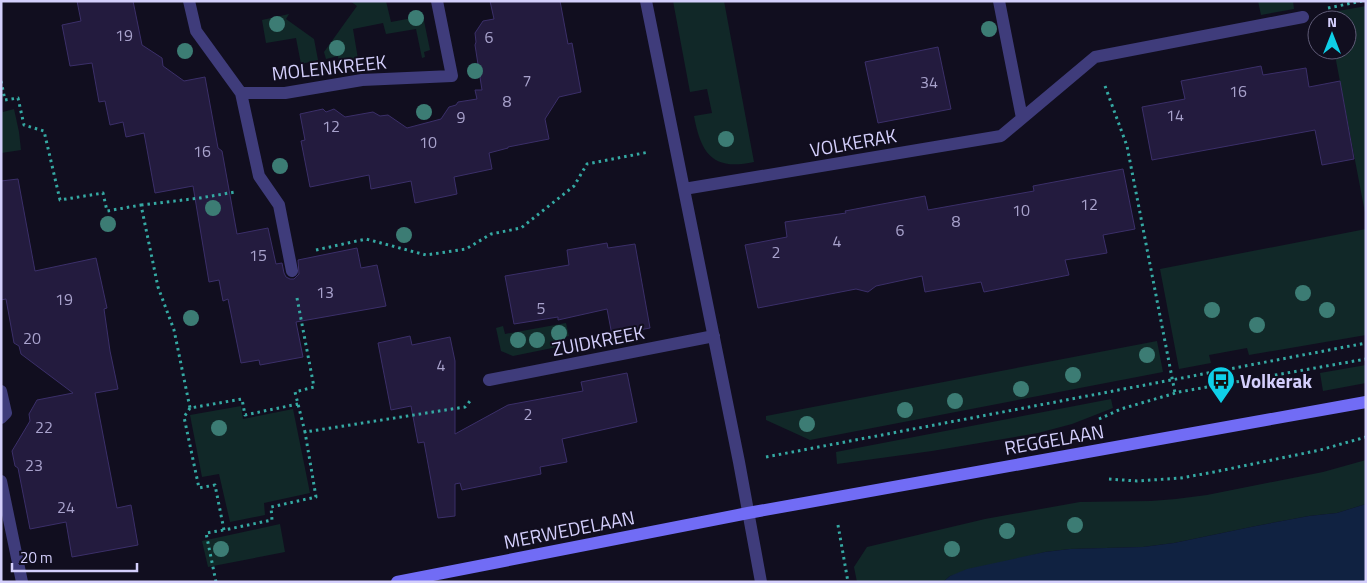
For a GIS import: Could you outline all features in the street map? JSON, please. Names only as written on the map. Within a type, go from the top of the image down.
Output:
[{"type":"street","points":[[189,1],[196,31],[241,93],[259,176],[279,205],[292,271]]},
{"type":"street","name":"MOLENKREEK","points":[[241,93],[286,93],[362,80],[452,76],[437,1]]},
{"type":"street","points":[[646,1],[739,462],[761,582]]},
{"type":"street","points":[[999,1],[1022,118]]},
{"type":"street","name":"VOLKERAK","points":[[684,189],[1001,136],[1095,57],[1303,17]]},
{"type":"street","name":"ZUIDKREEK","points":[[489,380],[714,336]]},
{"type":"street","points":[[1,392],[6,413],[1,418]]},
{"type":"street","name":"REGGELAAN","points":[[748,512],[1366,402]]},
{"type":"street","points":[[1,482],[22,582]]},
{"type":"street","name":"MERWEDELAAN","points":[[397,582],[748,512]]},
{"type":"path","points":[[1095,57],[1127,146],[1175,393]]},
{"type":"path","points":[[1,81],[5,100],[18,98],[24,125],[44,131],[60,200],[103,193],[108,211],[239,192],[259,176]]},
{"type":"path","points":[[289,255],[366,239],[426,255],[466,249],[492,234],[521,228],[574,186],[587,164],[675,147]]},
{"type":"path","points":[[141,205],[158,287],[174,330],[190,408],[184,417],[199,488],[215,485],[224,530]]},
{"type":"path","points":[[216,582],[206,533],[272,520],[271,507],[316,496],[305,432],[295,392],[314,387],[292,271]]},
{"type":"path","points":[[739,462],[1366,343]]},
{"type":"path","points":[[305,432],[465,407],[489,380]]},
{"type":"path","points":[[190,408],[242,398],[245,414],[298,404]]},
{"type":"path","points":[[834,497],[848,582]]},
{"type":"green space","points":[[350,1],[386,1],[391,22],[423,16],[430,50],[424,52],[425,57],[422,58],[416,29],[386,34],[383,23],[353,29],[358,59],[339,63],[338,56],[326,59],[324,52],[357,6]]},
{"type":"green space","points":[[673,1],[724,1],[754,162],[728,164],[711,157],[705,150],[694,116],[712,113],[707,89],[690,92]]},
{"type":"green space","points":[[1258,1],[1293,1],[1294,9],[1261,15]]},
{"type":"green space","points":[[1366,6],[1366,218],[1336,60],[1357,60],[1357,10],[1344,10]]},
{"type":"green space","points":[[289,14],[286,19],[314,39],[318,60],[301,64],[296,38],[266,43],[262,20]]},
{"type":"green space","points":[[1,106],[3,112],[14,109],[21,150],[1,153]]},
{"type":"green space","points":[[1366,229],[1366,335],[1249,355],[1247,348],[1209,355],[1211,363],[1179,369],[1160,269]]},
{"type":"green space","points":[[566,323],[569,336],[560,338],[562,346],[513,356],[501,351],[496,328],[503,326],[505,334]]},
{"type":"green space","points":[[1157,341],[1163,372],[810,440],[766,420],[766,416]]},
{"type":"green space","points":[[1366,365],[1366,383],[1323,391],[1320,373]]},
{"type":"green space","points":[[1111,399],[1113,408],[1072,424],[1038,433],[932,451],[837,464],[836,452]]},
{"type":"green space","points":[[241,406],[243,419],[293,409],[310,493],[264,503],[265,515],[230,522],[219,474],[202,477],[190,415]]},
{"type":"green space","points":[[1366,460],[1366,504],[1337,513],[1309,516],[1174,543],[1143,547],[1070,549],[1045,552],[950,576],[943,582],[857,582],[854,567],[867,547],[985,519],[1080,502],[1151,501],[1207,495],[1323,472]]},
{"type":"green space","points":[[280,524],[285,552],[208,567],[202,541]]},
{"type":"water","points":[[1366,504],[1366,582],[943,582],[950,576],[967,569],[1045,552],[1070,549],[1143,547],[1174,543],[1309,516],[1337,513]]},
{"type":"building","points":[[77,1],[133,1],[142,45],[162,58],[163,66],[184,81],[205,77],[218,148],[222,151],[237,234],[268,228],[276,264],[282,263],[286,277],[290,279],[294,279],[299,274],[298,260],[357,248],[361,268],[377,265],[386,306],[296,322],[303,357],[260,365],[259,360],[241,363],[228,299],[223,301],[219,280],[209,282],[193,186],[155,193],[144,133],[126,137],[123,122],[110,125],[105,101],[99,102],[92,63],[70,66],[62,25],[81,21]]},
{"type":"building","points":[[490,1],[560,1],[568,44],[572,43],[581,92],[559,97],[545,119],[549,139],[508,147],[489,153],[492,169],[454,177],[457,194],[415,203],[411,181],[371,189],[369,175],[310,187],[301,141],[305,140],[300,114],[323,109],[326,112],[334,109],[345,117],[373,112],[380,116],[388,115],[407,128],[441,119],[449,107],[456,105],[458,102],[477,99],[475,90],[482,90],[475,33],[483,21],[494,19]]},
{"type":"building","points":[[938,47],[951,109],[878,123],[865,62]]},
{"type":"building","points":[[1261,66],[1263,75],[1306,68],[1309,87],[1340,81],[1354,159],[1322,165],[1315,130],[1152,160],[1142,107],[1185,99],[1181,81]]},
{"type":"building","points":[[1123,169],[1135,229],[1103,235],[1107,253],[1065,260],[1069,275],[984,292],[981,282],[925,292],[922,276],[876,286],[868,292],[856,289],[758,308],[745,245],[787,237],[785,222],[846,213],[845,211],[925,196],[928,210],[1034,191],[1033,186]]},
{"type":"building","points":[[18,179],[35,271],[96,258],[107,308],[104,309],[118,389],[95,393],[117,508],[131,505],[138,545],[72,557],[66,522],[30,529],[18,468],[15,466],[12,451],[30,421],[29,414],[37,400],[73,393],[21,354],[19,346],[14,343],[6,299],[1,300],[1,181]]},
{"type":"building","points":[[607,243],[608,248],[635,244],[650,328],[612,335],[607,309],[558,320],[558,317],[514,324],[505,276],[569,265],[567,250]]},
{"type":"building","points":[[410,336],[412,345],[450,337],[455,361],[455,434],[508,405],[583,391],[581,382],[627,373],[637,422],[562,439],[567,462],[540,467],[541,474],[462,490],[460,483],[455,484],[455,516],[438,518],[424,442],[418,443],[411,406],[391,410],[378,343]]},
{"type":"place","name":"Volkerak","points":[[1221,404]]}]
